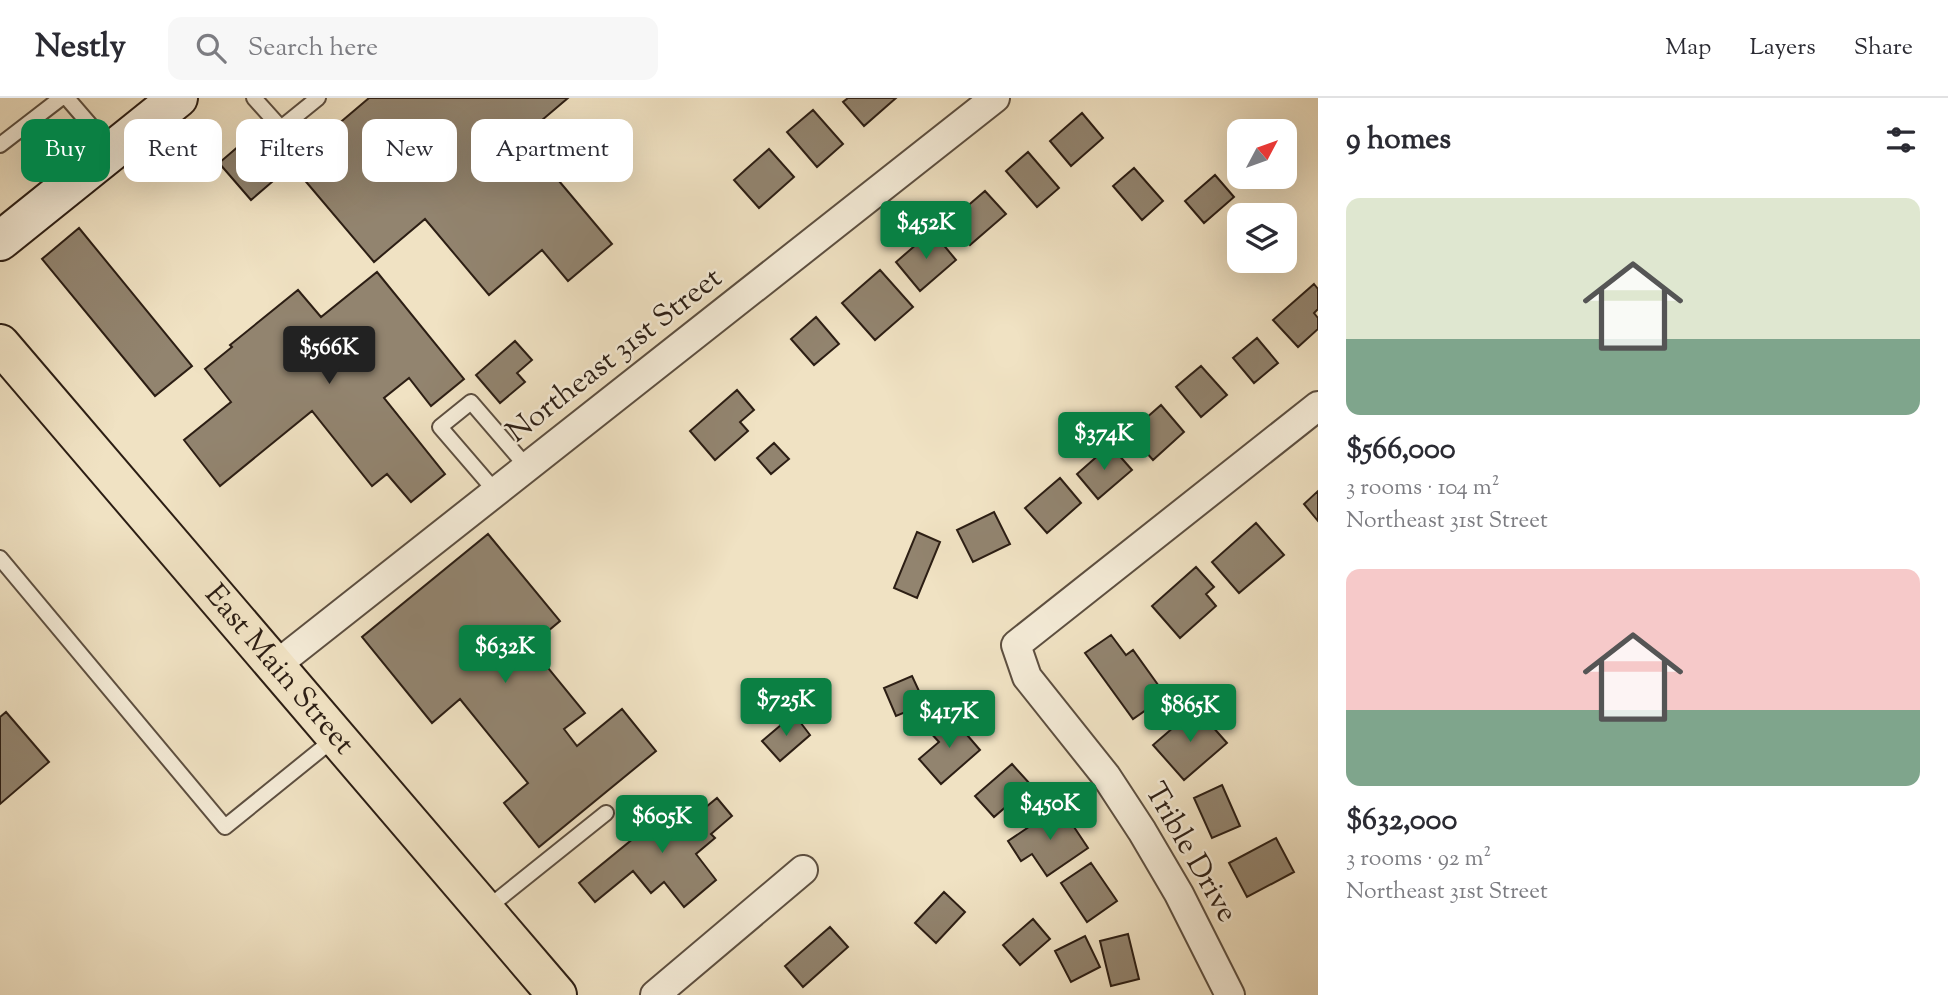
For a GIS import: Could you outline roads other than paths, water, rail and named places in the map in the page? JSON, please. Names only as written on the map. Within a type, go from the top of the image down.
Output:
[{"type":"main road","points":[[0,241],[178,98]]},
{"type":"main road","name":"East Main Street","points":[[0,344],[557,995]]},
{"type":"street","name":"Northeast 31st Street","points":[[275,666],[995,98]]},
{"type":"street","name":"Trible Drive","points":[[1230,995],[1179,894],[1142,831],[1106,776],[1027,677],[1016,645],[1318,406]]},
{"type":"street","points":[[655,995],[803,870]]},
{"type":"lane","points":[[0,145],[61,98]]},
{"type":"lane","points":[[67,98],[112,150]]},
{"type":"lane","points":[[254,98],[281,128],[318,98]]},
{"type":"lane","points":[[496,492],[440,427],[471,402],[527,467]]},
{"type":"lane","points":[[0,558],[225,827],[336,737]]},
{"type":"lane","points":[[484,911],[606,813]]}]
